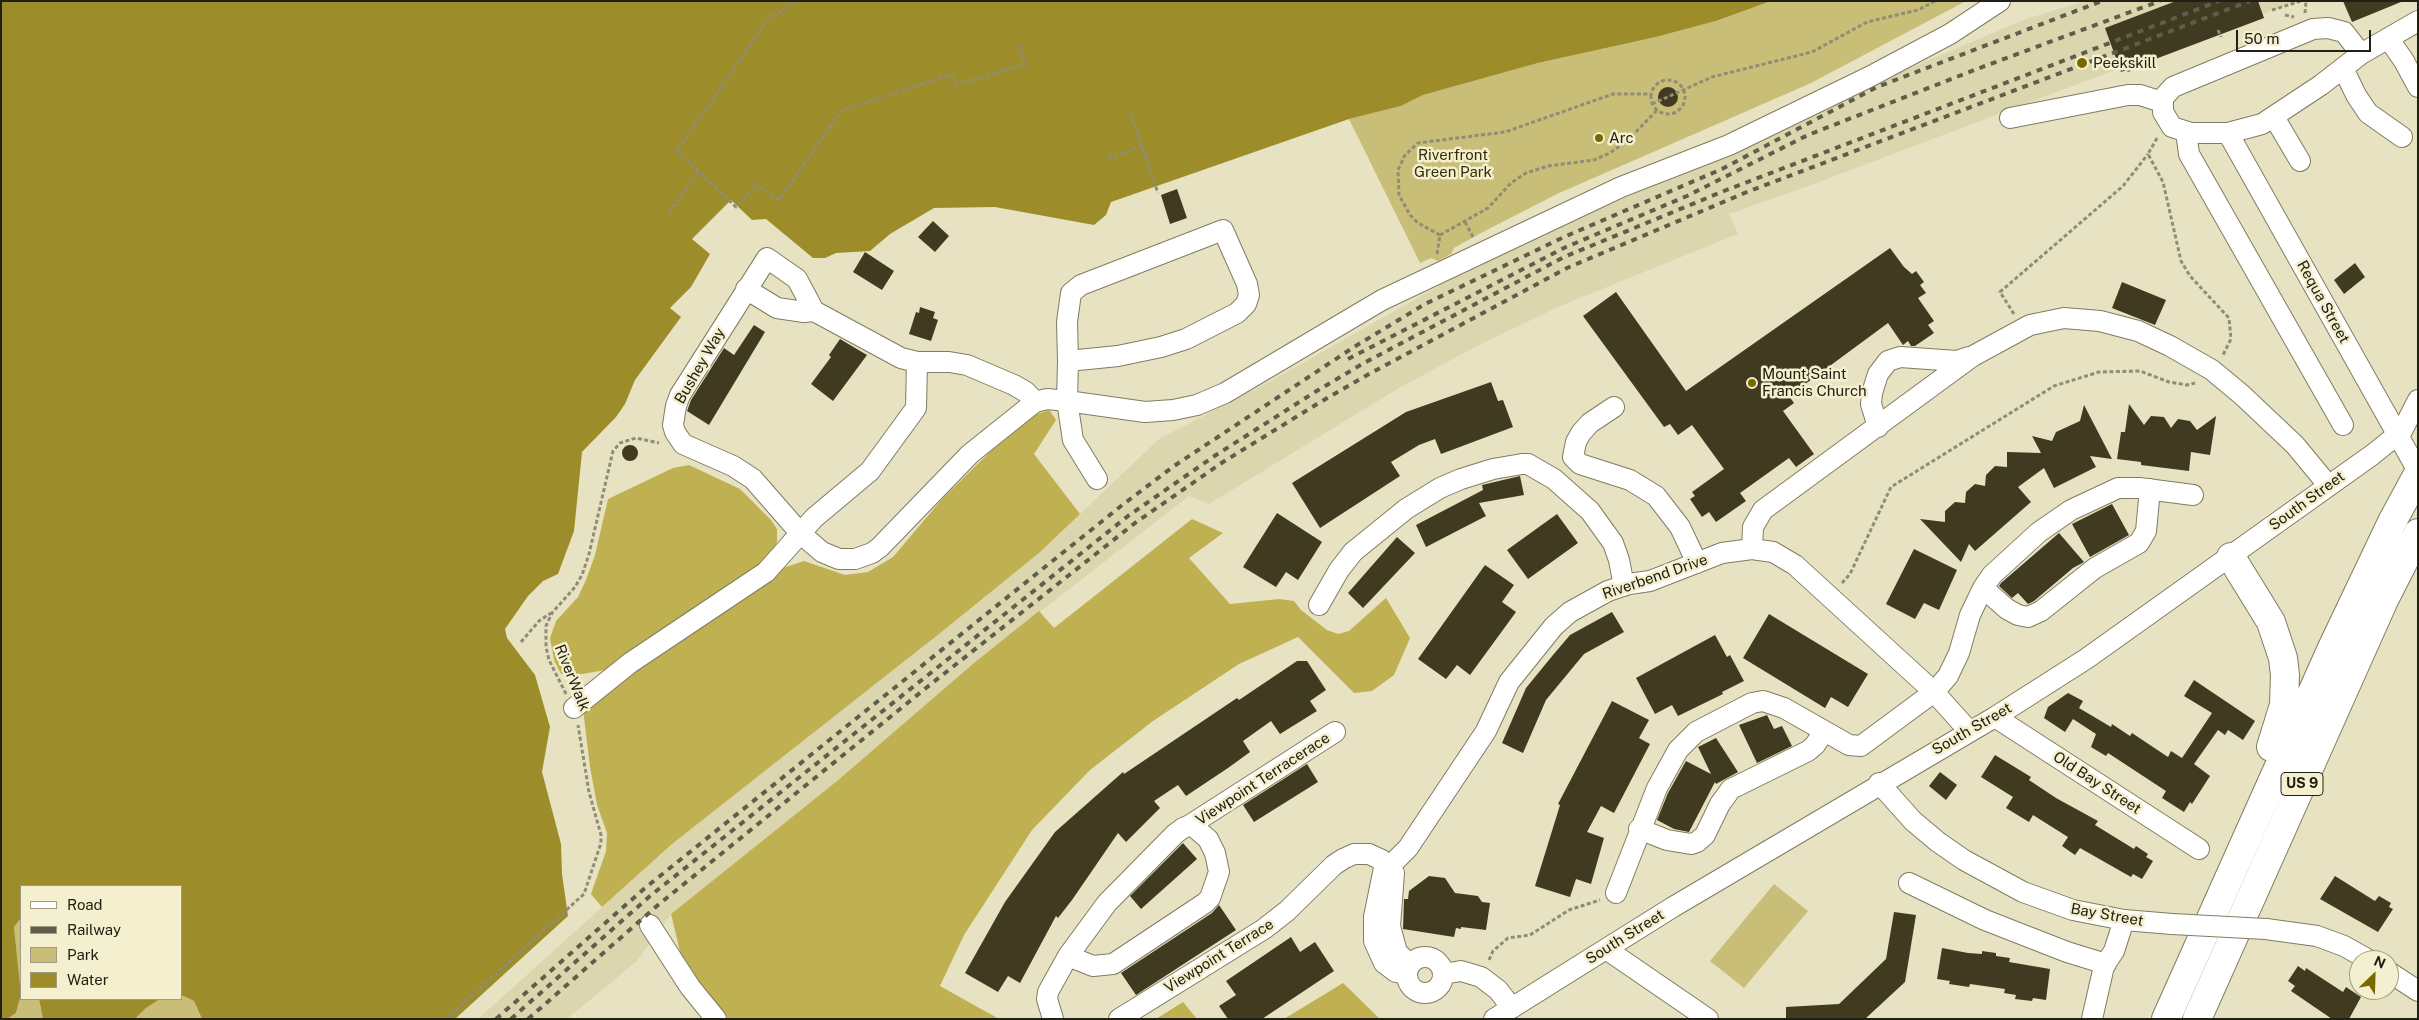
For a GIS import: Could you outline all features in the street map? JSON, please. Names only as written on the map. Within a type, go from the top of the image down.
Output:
[{"type":"highway","name":"US 9","points":[[2166,1019],[2332,648],[2392,522],[2418,473]]},
{"type":"highway","name":"US 9","points":[[2197,1019],[2357,659],[2413,542]]},
{"type":"highway","points":[[2231,557],[2271,622],[2281,650],[2285,675],[2282,715],[2253,800],[2242,851]]},
{"type":"street","points":[[746,289],[777,308],[804,312],[814,311],[836,321],[877,347],[901,358],[917,362],[949,362],[967,366],[1014,385],[1026,392],[1035,402],[1047,399],[1067,400],[1145,412],[1189,406],[1218,396],[1382,300],[1621,187],[1729,145],[1869,78],[1950,34],[2000,1]]},
{"type":"street","points":[[2361,54],[2344,32],[2328,28],[2313,29],[2172,87],[2164,95],[2162,102],[2163,112],[2168,124],[2177,130],[2186,132],[2228,133],[2262,124],[2361,54],[2418,21]]},
{"type":"street","points":[[2388,38],[2404,61],[2418,87]]},
{"type":"street","points":[[2343,68],[2356,95],[2368,113],[2402,137]]},
{"type":"street","points":[[2010,118],[2128,95],[2140,95],[2162,102]]},
{"type":"street","points":[[2274,117],[2300,161]]},
{"type":"street","points":[[2186,132],[2189,154],[2343,425]]},
{"type":"street","name":"Requa Street","points":[[2228,133],[2418,473]]},
{"type":"street","points":[[1068,361],[1118,356],[1161,347],[1186,339],[1237,313],[1246,304],[1249,295],[1247,284],[1223,230],[1081,285],[1071,293],[1067,322],[1067,400],[1073,440],[1097,480]]},
{"type":"street","name":"Bushey Way","points":[[814,311],[797,279],[767,258],[680,395],[674,418],[675,432],[683,444],[745,472],[763,489],[801,534],[822,552],[831,557],[848,560],[872,553],[896,532],[970,454],[1035,402]]},
{"type":"street","points":[[1752,549],[1753,527],[1763,510],[1974,356],[2030,325],[2064,318],[2124,327],[2170,346],[2212,370],[2242,395],[2295,445],[2328,485]]},
{"type":"street","points":[[1878,426],[1871,404],[1872,393],[1878,374],[1888,362],[1900,357],[1957,361],[1974,356]]},
{"type":"street","points":[[574,708],[630,663],[766,572],[814,518],[870,472],[916,408],[917,362]]},
{"type":"street","name":"South Street","points":[[1494,1019],[1879,783],[1995,717],[2086,659],[2372,455],[2407,423],[2418,400]]},
{"type":"street","points":[[1614,407],[1590,423],[1581,433],[1576,442],[1573,458],[1580,464],[1630,480],[1656,496],[1680,527],[1697,563]]},
{"type":"street","points":[[1319,605],[1338,570],[1353,552],[1406,508],[1440,488],[1462,479],[1493,469],[1522,464],[1534,467],[1554,480],[1590,511],[1613,543],[1619,560],[1624,586]]},
{"type":"street","points":[[1616,893],[1639,829],[1657,788],[1678,750],[1685,740],[1696,732],[1752,703],[1763,700],[1773,702],[1848,745],[1861,746],[1934,692],[1953,668],[1970,614],[1983,588],[2003,564],[2040,532],[2071,510],[2118,488],[2150,489],[2192,495]]},
{"type":"street","points":[[1983,588],[2002,606],[2018,615],[2028,617],[2042,611],[2095,568],[2140,543],[2146,531],[2150,489]]},
{"type":"street","name":"Riverbend Drive","points":[[1390,865],[1408,848],[1486,731],[1509,682],[1554,626],[1570,612],[1608,591],[1650,581],[1722,553],[1752,549],[1766,550],[1783,556],[1934,692],[1970,731]]},
{"type":"street","name":"Old Bay Street","points":[[1995,717],[2199,849]]},
{"type":"street","points":[[1639,829],[1667,840],[1691,844],[1698,842],[1705,835],[1720,804],[1731,789],[1808,751],[1815,746],[1824,731]]},
{"type":"street","name":"Viewpoint Terracerace","points":[[1190,825],[1335,732]]},
{"type":"street","name":"Bay Street","points":[[1879,783],[1913,820],[1938,842],[1993,877],[2048,903],[2124,920],[2266,929],[2317,936],[2351,950]]},
{"type":"street","points":[[1053,1019],[1048,1004],[1048,992],[1068,956],[1107,903],[1175,834],[1190,825],[1208,838],[1215,853],[1219,872],[1210,898],[1154,938],[1113,964],[1093,966],[1068,956]]},
{"type":"street","name":"Viewpoint Terrace","points":[[1119,1019],[1270,925],[1334,865],[1343,859],[1354,854],[1369,854],[1390,865]]},
{"type":"street","points":[[1390,865],[1390,926],[1397,952],[1408,970],[1409,983],[1414,990],[1427,993],[1439,986],[1443,974],[1441,967],[1429,958],[1415,960],[1408,970]]},
{"type":"street","points":[[1909,883],[1986,920],[2106,964]]},
{"type":"street","points":[[2092,1019],[2106,964],[2114,951],[2124,920]]},
{"type":"street","points":[[650,925],[690,987],[716,1019]]},
{"type":"street","points":[[1606,949],[1708,1019]]},
{"type":"street","points":[[1443,974],[1461,971],[1481,977],[1491,983],[1512,1008]]},
{"type":"street","points":[[2399,978],[2418,990]]},
{"type":"path","points":[[798,1],[769,18],[677,151],[736,207],[756,184],[779,200],[842,110],[952,74],[955,85],[1025,64],[1019,45]]},
{"type":"path","points":[[1652,104],[1730,71],[1812,52],[1868,22],[1918,10],[1935,1]]},
{"type":"path","points":[[2272,10],[2302,1]]},
{"type":"path","points":[[2218,30],[2221,38]]},
{"type":"path","points":[[2126,64],[2129,72]]},
{"type":"path","points":[[1666,80],[1673,80],[1684,90],[1684,103],[1681,109],[1669,114],[1656,110],[1652,104],[1651,94],[1654,87],[1666,80]]},
{"type":"path","points":[[1651,94],[1613,94],[1505,132],[1418,142],[1405,154],[1398,170],[1399,195],[1410,215],[1418,223],[1440,235],[1488,208],[1511,183],[1526,173],[1548,166],[1594,160],[1610,153],[1629,139],[1656,110]]},
{"type":"path","points":[[1130,113],[1158,193]]},
{"type":"path","points":[[2023,328],[2000,292],[2123,186],[2148,154],[2157,138]]},
{"type":"path","points":[[1108,158],[1142,146]]},
{"type":"path","points":[[1829,596],[1850,574],[1891,487],[2054,386],[2099,372],[2140,371],[2168,382],[2187,385],[2205,380],[2229,346],[2232,332],[2229,318],[2190,276],[2181,261],[2162,182],[2148,154]]},
{"type":"path","points":[[669,212],[698,172]]},
{"type":"path","name":"RiverWalk","points":[[446,1019],[584,894],[601,843],[600,830],[594,817],[574,708],[555,674],[546,647],[546,626],[552,613],[566,600],[582,575],[589,554],[613,451],[620,443],[636,438],[656,442],[664,446]]},
{"type":"path","points":[[521,642],[539,620],[552,613]]},
{"type":"path","points":[[1481,977],[1493,951],[1508,938],[1530,935],[1569,910],[1616,893]]},
{"type":"shaded area","points":[[2086,1],[2297,1],[1819,182],[1729,214],[1738,234],[1560,306],[1479,345],[1399,388],[1209,504],[1189,496],[974,663],[837,781],[671,914],[637,961],[567,1019],[478,1019],[672,844],[1039,553],[1159,439],[1269,382],[1444,283],[1589,213],[1705,164],[1872,84],[2026,19]]},
{"type":"shaded area","points":[[1049,410],[1056,420],[1034,454],[1080,514],[1039,553],[944,630],[672,844],[602,907],[591,894],[606,851],[607,833],[597,805],[583,709],[659,652],[783,568],[804,561],[845,575],[868,572],[893,557],[943,498],[992,450],[1035,415]]},
{"type":"shaded area","points":[[689,465],[740,489],[771,520],[777,529],[777,542],[772,556],[605,670],[583,674],[561,674],[554,660],[550,638],[556,621],[578,597],[586,580],[595,555],[608,499],[673,468]]},
{"type":"shaded area","points":[[1192,519],[1223,533],[1189,558],[1230,604],[1279,599],[1294,601],[1301,610],[1327,630],[1338,634],[1349,631],[1386,598],[1410,638],[1394,675],[1372,691],[1354,693],[1298,637],[1239,664],[1153,721],[1090,770],[1032,830],[964,935],[940,986],[999,1019],[725,1019],[683,964],[671,914],[837,781],[974,663],[1039,611],[1054,628]]},
{"type":"shaded area","points":[[1343,983],[1380,1019],[1284,1019]]},
{"type":"shaded area","points":[[1183,1002],[1197,1019],[1156,1019]]},
{"type":"green space","name":"Riverfront Green Park","points":[[1771,1],[1966,1],[1811,83],[1557,194],[1454,248],[1451,254],[1438,261],[1431,258],[1420,263],[1349,119],[1401,106],[1423,95],[1538,63],[1656,37],[1716,21]]},
{"type":"green space","points":[[1774,884],[1808,911],[1744,988],[1710,961]]},
{"type":"green space","points":[[20,919],[20,983],[14,927]]},
{"type":"green space","points":[[182,995],[194,1001],[202,1019],[136,1019],[146,1008],[158,1000],[182,1000]]},
{"type":"green space","points":[[20,998],[20,1000],[39,1000],[43,1019],[7,1019],[16,1013]]},
{"type":"water","points":[[1,1],[1771,1],[1716,21],[1656,37],[1538,63],[1423,95],[1401,106],[1349,119],[1111,202],[1106,215],[1094,225],[995,207],[934,208],[890,234],[870,251],[836,253],[825,258],[813,258],[766,219],[752,220],[731,200],[692,239],[710,254],[691,287],[670,308],[681,317],[635,380],[625,404],[616,417],[582,452],[574,531],[558,574],[543,581],[528,596],[505,629],[507,638],[535,675],[550,727],[542,772],[561,844],[562,874],[568,916],[455,1019],[202,1019],[194,1001],[182,995],[182,885],[20,885],[20,919],[14,927],[20,998],[16,1013],[7,1019],[1,1019]]},
{"type":"water","points":[[39,1000],[158,1000],[146,1008],[135,1019],[43,1019]]},
{"type":"building","points":[[2176,1],[2258,1],[2264,18],[2121,72],[2105,28]]},
{"type":"building","points":[[2343,1],[2401,1],[2401,2],[2352,22]]},
{"type":"building","points":[[1668,87],[1675,90],[1678,97],[1675,104],[1668,107],[1661,104],[1658,97],[1661,90]]},
{"type":"building","points":[[1177,189],[1187,218],[1170,224],[1161,195]]},
{"type":"building","points":[[933,221],[949,236],[935,252],[918,237]]},
{"type":"building","name":"Mount Saint Francis Church","points":[[1890,248],[1904,267],[1912,274],[1916,271],[1924,282],[1920,285],[1926,293],[1918,298],[1934,321],[1928,325],[1934,333],[1915,346],[1911,346],[1908,341],[1903,345],[1888,323],[1789,396],[1794,403],[1783,411],[1814,454],[1796,467],[1789,458],[1740,493],[1746,501],[1716,522],[1709,512],[1702,517],[1690,499],[1695,496],[1692,492],[1724,469],[1692,425],[1678,435],[1670,424],[1664,427],[1583,316],[1616,292],[1686,391]]},
{"type":"building","points":[[865,252],[894,271],[882,290],[853,272]]},
{"type":"building","points":[[2355,263],[2365,277],[2344,294],[2334,280]]},
{"type":"building","points":[[2122,282],[2166,300],[2155,325],[2112,308]]},
{"type":"building","points":[[920,307],[935,312],[933,318],[938,320],[931,341],[909,334],[916,312],[919,313]]},
{"type":"building","points":[[754,325],[765,332],[709,425],[687,411],[691,400],[724,348],[734,355]]},
{"type":"building","points":[[840,339],[867,355],[833,401],[811,384],[831,357],[829,355]]},
{"type":"building","points":[[1491,382],[1498,401],[1503,400],[1513,427],[1441,454],[1435,439],[1419,445],[1391,462],[1400,476],[1320,528],[1292,483],[1406,412]]},
{"type":"building","points":[[2129,404],[2144,425],[2151,416],[2164,417],[2171,428],[2178,419],[2190,421],[2197,430],[2216,416],[2210,455],[2191,452],[2189,471],[2141,465],[2141,462],[2117,459],[2121,432],[2125,432]]},
{"type":"building","points":[[2084,405],[2112,459],[2090,456],[2096,467],[2054,488],[2044,468],[2018,487],[2031,502],[1975,551],[1969,544],[1961,562],[1920,519],[1945,522],[1945,511],[1955,502],[1965,503],[1966,492],[1975,484],[1985,486],[1986,475],[1995,466],[2007,467],[2007,452],[2041,453],[2032,436],[2052,441],[2056,432],[2080,421]]},
{"type":"building","points":[[627,445],[633,445],[638,450],[636,459],[627,461],[622,456],[622,450]]},
{"type":"building","points":[[1520,476],[1524,495],[1479,503],[1486,516],[1426,547],[1416,525],[1483,490],[1482,485]]},
{"type":"building","points":[[2112,504],[2129,535],[2090,557],[2072,524]]},
{"type":"building","points":[[1277,513],[1322,542],[1298,580],[1286,572],[1276,587],[1243,567]]},
{"type":"building","points":[[1557,514],[1578,543],[1528,579],[1507,550]]},
{"type":"building","points":[[2059,533],[2084,562],[2073,568],[2028,604],[2018,593],[2012,598],[1999,586],[2001,583]]},
{"type":"building","points":[[1397,537],[1415,553],[1363,608],[1348,593]]},
{"type":"building","points":[[1914,549],[1957,570],[1939,610],[1924,603],[1915,619],[1886,604]]},
{"type":"building","points":[[1485,565],[1514,585],[1502,602],[1516,612],[1470,675],[1457,665],[1446,679],[1418,659]]},
{"type":"building","points":[[1612,612],[1624,632],[1584,654],[1546,700],[1523,753],[1502,743],[1526,688],[1553,655],[1570,635]]},
{"type":"building","points":[[1769,614],[1868,674],[1848,707],[1831,697],[1825,708],[1743,658]]},
{"type":"building","points":[[1715,635],[1727,657],[1730,655],[1744,681],[1722,692],[1723,694],[1678,716],[1672,705],[1655,714],[1636,678]]},
{"type":"building","points":[[1297,661],[1307,661],[1326,690],[1310,701],[1317,711],[1280,734],[1271,721],[1243,741],[1250,752],[1186,796],[1178,785],[1154,801],[1160,808],[1126,842],[1118,833],[1072,900],[1058,918],[1056,916],[1020,983],[1008,976],[998,992],[965,973],[1005,902],[1055,832],[1123,772],[1124,774],[1237,698],[1239,700]]},
{"type":"building","points":[[2194,680],[2255,721],[2243,740],[2228,730],[2225,735],[2218,730],[2194,764],[2210,776],[2192,804],[2190,802],[2184,812],[2162,798],[2166,791],[2108,753],[2106,756],[2091,747],[2096,734],[2073,719],[2065,732],[2044,718],[2048,707],[2068,693],[2083,701],[2079,708],[2111,727],[2112,724],[2130,736],[2132,733],[2168,757],[2171,751],[2182,758],[2212,713],[2184,696]]},
{"type":"building","points":[[1612,701],[1649,720],[1639,738],[1650,744],[1614,813],[1601,806],[1587,832],[1604,838],[1591,884],[1576,879],[1570,897],[1535,886],[1560,805],[1558,804]]},
{"type":"building","points":[[1767,715],[1774,729],[1782,726],[1792,746],[1757,763],[1739,725]]},
{"type":"building","points":[[1716,738],[1738,772],[1716,784],[1715,782],[1689,832],[1674,829],[1657,820],[1668,793],[1686,761],[1711,774],[1698,747]]},
{"type":"building","points":[[1995,755],[2031,777],[2029,780],[2056,798],[2098,821],[2095,825],[2134,849],[2136,846],[2148,854],[2146,857],[2153,861],[2142,879],[2133,874],[2131,877],[2080,848],[2075,855],[2062,846],[2068,837],[2033,815],[2029,822],[2006,808],[2013,797],[1981,777]]},
{"type":"building","points":[[1307,764],[1318,782],[1254,822],[1243,805]]},
{"type":"building","points":[[1940,772],[1957,785],[1946,800],[1929,786]]},
{"type":"building","points":[[1183,843],[1197,859],[1141,909],[1130,896]]},
{"type":"building","points":[[1429,876],[1445,878],[1455,893],[1478,896],[1482,902],[1490,903],[1486,930],[1456,928],[1454,937],[1403,929],[1404,899],[1408,899],[1409,891]]},
{"type":"building","points":[[2335,876],[2375,901],[2379,896],[2391,903],[2389,907],[2393,909],[2378,932],[2320,899]]},
{"type":"building","points":[[1219,905],[1236,930],[1136,995],[1121,973],[1212,913]]},
{"type":"building","points":[[1894,912],[1916,915],[1905,982],[1865,1019],[1786,1019],[1786,1007],[1839,1004],[1886,959]]},
{"type":"building","points":[[1291,937],[1300,952],[1315,942],[1334,971],[1262,1019],[1228,1019],[1219,1006],[1236,995],[1226,981]]},
{"type":"building","points":[[1942,948],[1968,953],[1982,954],[1982,951],[1996,953],[1996,956],[2010,958],[2009,962],[2050,969],[2046,1000],[2033,998],[2032,1001],[2015,999],[2016,995],[2004,993],[2005,989],[1970,984],[1969,987],[1949,984],[1950,981],[1937,979]]},
{"type":"building","points":[[2298,966],[2305,971],[2306,968],[2343,992],[2346,987],[2349,989],[2349,1000],[2359,1000],[2349,1019],[2332,1019],[2291,991],[2295,986],[2288,981]]},
{"type":"railway","points":[[496,1019],[645,888],[1121,506],[1174,466],[1354,347],[1425,304],[1564,237],[1722,169],[1877,87],[2102,1]]},
{"type":"railway","points":[[1348,359],[1566,247],[1687,196],[1808,135],[1977,69],[2160,1]]},
{"type":"railway","points":[[511,1019],[650,896],[1128,516],[1216,455],[1315,392],[1364,363],[1564,257],[1724,191],[2219,1]]},
{"type":"railway","points":[[528,1019],[658,905],[926,688],[1135,523],[1223,462],[1322,401],[1567,268],[1747,192],[2250,1]]},
{"type":"place","name":"Peekskill","points":[[2082,63]]},
{"type":"place","name":"Arc","points":[[1599,138]]},
{"type":"place","name":"Mount Saint Francis Church","points":[[1752,383]]}]
